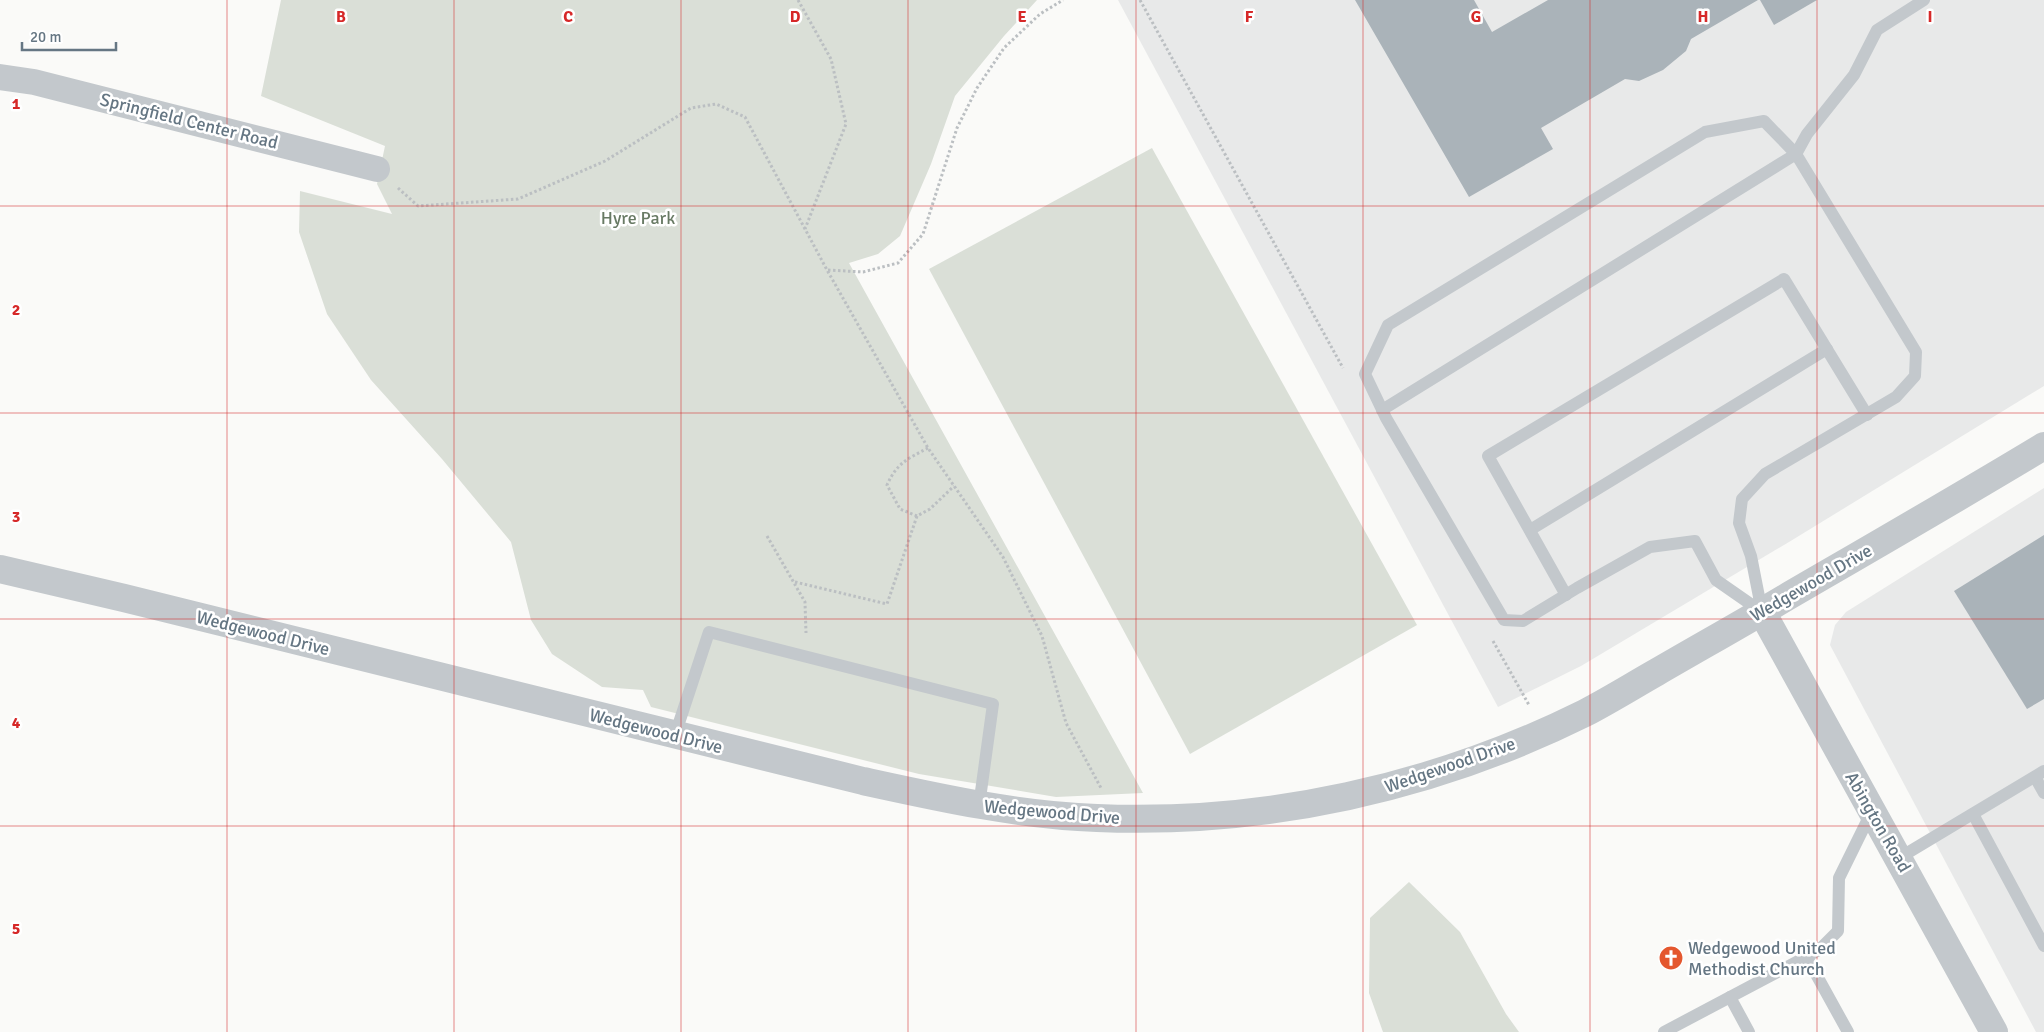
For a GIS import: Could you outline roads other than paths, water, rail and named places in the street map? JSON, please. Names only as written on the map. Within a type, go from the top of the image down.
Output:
[{"type":"street","name":"Springfield Center Road","points":[[0,77],[34,82],[377,169]]},
{"type":"street","name":"Wedgewood Drive","points":[[0,570],[124,598],[864,781],[979,806],[1038,814],[1118,819],[1222,815],[1283,809],[1398,785],[1468,763],[1544,732],[1588,711],[1762,612],[2044,446]]},
{"type":"street","name":"Abington Road","points":[[1762,612],[1994,1032]]},
{"type":"lane","points":[[1382,410],[1796,154],[1807,134],[1854,75],[1877,30],[1924,0]]},
{"type":"lane","points":[[1764,122],[1796,154],[1916,352],[1916,376],[1896,397],[1765,474],[1742,498],[1739,523],[1751,556],[1762,612],[1716,580],[1696,541],[1650,547],[1523,621],[1504,620],[1382,410],[1365,374],[1388,325],[1705,132],[1764,122]]},
{"type":"lane","points":[[1566,595],[1488,456],[1784,279],[1867,415]]},
{"type":"lane","points":[[1530,530],[1827,349]]},
{"type":"lane","points":[[675,735],[709,632],[993,704],[979,806]]},
{"type":"lane","points":[[1899,858],[2040,774],[2044,793]]},
{"type":"lane","points":[[1664,1032],[1819,950],[1838,932],[1839,878],[1872,813]]},
{"type":"lane","points":[[1973,814],[2044,946]]},
{"type":"lane","points":[[1806,956],[1848,1032]]},
{"type":"lane","points":[[1730,997],[1749,1032]]},
{"type":"place","name":"Wedgewood United Methodist Church","points":[[1671,958]]},
{"type":"park label","name":"Hyre Park","points":[[638,218]]}]
